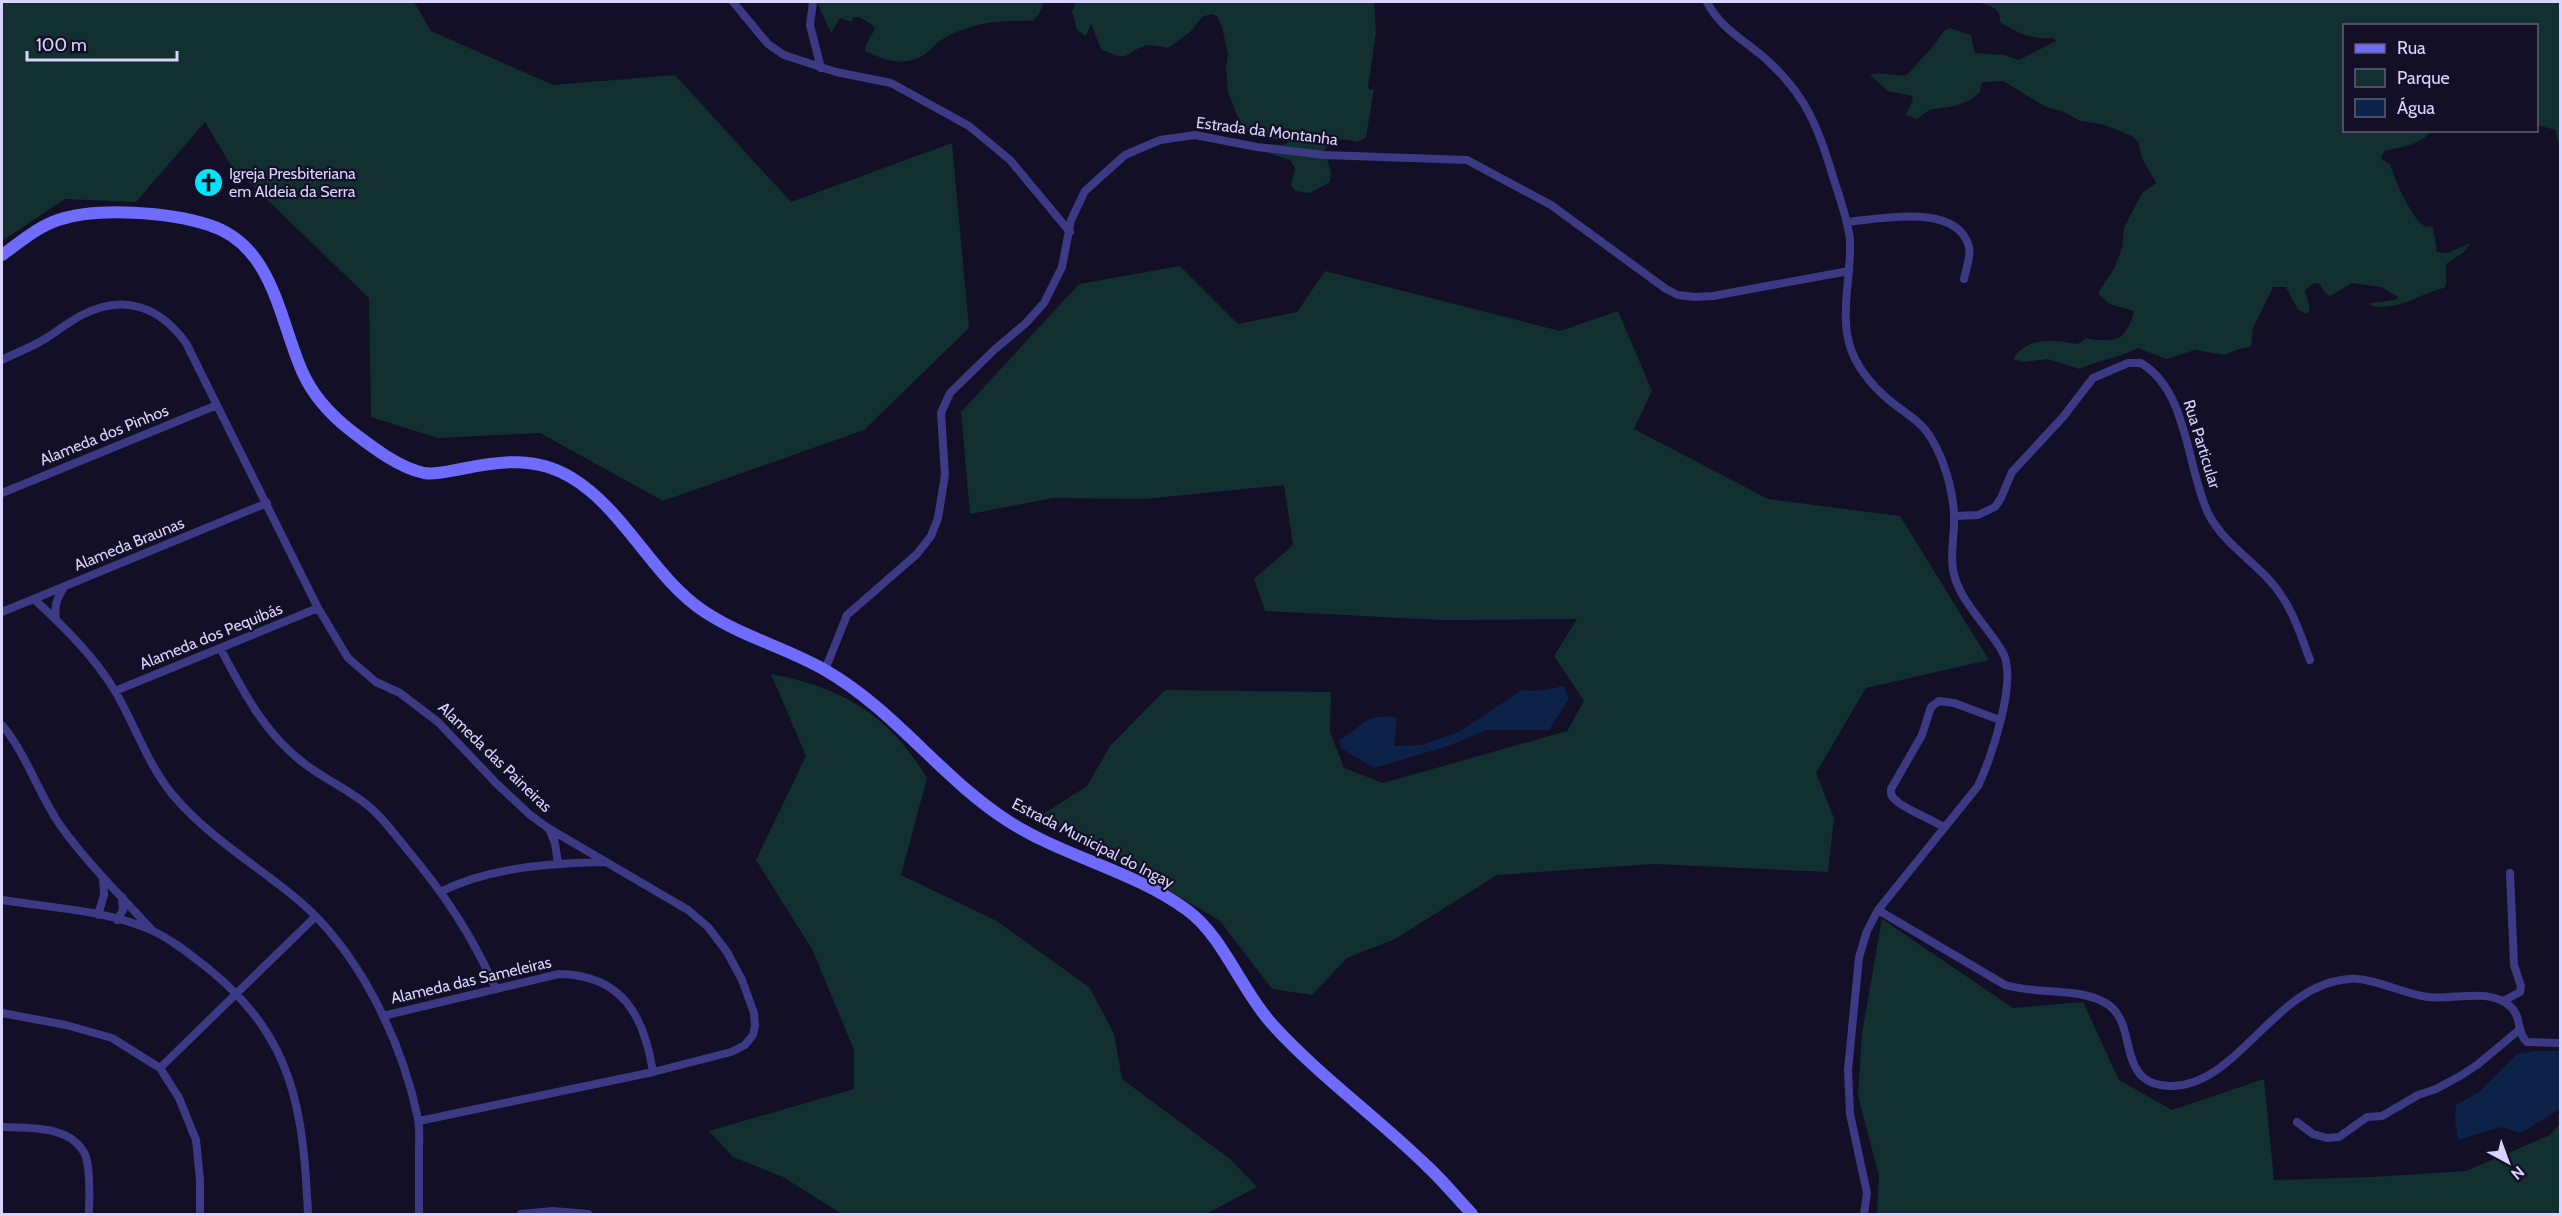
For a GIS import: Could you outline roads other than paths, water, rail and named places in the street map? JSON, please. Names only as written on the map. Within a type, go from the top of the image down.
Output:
[{"type":"street","points":[[733,2],[760,36],[775,50],[821,68],[891,83],[969,126],[1010,160],[1070,232]]},
{"type":"street","points":[[813,2],[810,26],[821,68]]},
{"type":"street","points":[[1707,2],[1721,22],[1767,59],[1801,97],[1824,143],[1847,222],[1851,256],[1846,311],[1851,351],[1884,396],[1910,415],[1930,436],[1946,473],[1954,516],[1953,571],[1961,590],[2007,661],[2008,671],[2000,720],[1988,765],[1978,786],[1878,910],[1867,931],[1859,957],[1848,1070],[1850,1114],[1867,1193],[1864,1215]]},
{"type":"street","name":"Estrada da Montanha","points":[[825,670],[847,615],[917,554],[931,536],[940,508],[945,475],[940,423],[943,405],[960,382],[1026,323],[1044,303],[1062,267],[1076,206],[1085,191],[1103,172],[1125,155],[1160,140],[1195,135],[1226,139],[1257,147],[1324,155],[1467,160],[1551,205],[1605,243],[1647,277],[1678,294],[1694,297],[1713,296],[1849,271]]},
{"type":"street","name":"Estrada Municipal do Ingay","points":[[2,255],[46,225],[61,219],[96,214],[170,217],[209,225],[225,232],[249,251],[261,268],[279,304],[303,373],[314,392],[346,427],[404,466],[426,473],[512,460],[556,469],[574,479],[591,493],[669,581],[691,602],[720,621],[825,670],[905,730],[951,778],[1012,824],[1161,894],[1190,912],[1219,944],[1251,997],[1270,1022],[1296,1049],[1426,1165],[1471,1214]]},
{"type":"street","points":[[1847,222],[1908,216],[1927,217],[1956,227],[1968,246],[1969,254],[1964,279]]},
{"type":"street","name":"Alameda das Paineiras","points":[[2,360],[40,342],[96,308],[114,305],[143,307],[162,317],[186,343],[318,608],[348,658],[362,672],[400,693],[438,722],[529,814],[580,847],[688,910],[708,927],[727,952],[742,980],[753,1012],[755,1026],[753,1035],[745,1045],[731,1052],[653,1072],[418,1121]]},
{"type":"street","name":"Rua Particular","points":[[1954,516],[1978,515],[1995,507],[2012,472],[2063,417],[2093,378],[2128,363],[2142,363],[2159,377],[2172,398],[2210,516],[2230,544],[2271,582],[2284,600],[2310,660]]},
{"type":"street","name":"Alameda dos Pinhos","points":[[2,493],[217,405]]},
{"type":"street","name":"Alameda Braunas","points":[[2,612],[267,504]]},
{"type":"street","points":[[56,620],[54,609],[57,597],[64,587]]},
{"type":"street","points":[[34,599],[84,650],[115,691],[156,770],[188,812],[229,849],[299,901],[315,917],[363,978],[396,1045],[418,1121],[419,1215]]},
{"type":"street","name":"Alameda dos Pequibás","points":[[115,691],[318,608]]},
{"type":"street","points":[[220,648],[249,704],[277,740],[305,764],[355,795],[375,811],[442,891],[476,945],[496,989]]},
{"type":"street","points":[[1943,827],[1898,804],[1891,794],[1891,789],[1922,735],[1931,707],[1939,701],[1954,703],[2000,720]]},
{"type":"street","points":[[2,725],[19,749],[60,825],[104,878],[152,930],[189,954],[237,994],[270,1038],[291,1082],[298,1108],[305,1148],[308,1215]]},
{"type":"street","points":[[549,828],[555,843],[558,863]]},
{"type":"street","points":[[577,863],[580,847]]},
{"type":"street","points":[[442,891],[460,883],[558,863],[606,862]]},
{"type":"street","points":[[2503,1001],[2520,992],[2521,986],[2514,964],[2510,873]]},
{"type":"street","points":[[98,915],[104,895],[104,878]]},
{"type":"street","points":[[117,920],[123,910],[122,897]]},
{"type":"street","points":[[2,900],[98,915],[152,930]]},
{"type":"street","points":[[1878,910],[2005,985],[2018,989],[2088,996],[2111,1006],[2124,1026],[2128,1050],[2134,1065],[2151,1082],[2168,1086],[2181,1085],[2210,1074],[2228,1062],[2284,1008],[2309,991],[2328,982],[2351,979],[2426,997],[2493,996],[2515,1011],[2523,1039],[2532,1044],[2560,1043]]},
{"type":"street","points":[[160,1068],[315,917]]},
{"type":"street","name":"Alameda das Sameleiras","points":[[382,1016],[559,974],[578,974],[604,983],[634,1012],[646,1039],[653,1072]]},
{"type":"street","points":[[2,1012],[66,1025],[112,1038],[160,1068],[179,1098],[196,1140],[200,1180],[200,1215]]},
{"type":"street","points":[[2297,1122],[2313,1134],[2327,1138],[2339,1137],[2367,1118],[2382,1116],[2418,1095],[2436,1089],[2460,1076],[2519,1030]]},
{"type":"street","points":[[2,1127],[56,1132],[68,1137],[78,1146],[85,1156],[87,1168],[89,1215]]},
{"type":"street","points":[[521,1215],[553,1211],[588,1215]]},
{"type":"water","points":[[1564,686],[1569,699],[1549,730],[1487,730],[1448,746],[1374,768],[1342,749],[1339,740],[1370,719],[1397,717],[1394,746],[1421,745],[1459,732],[1522,690],[1538,691]]},
{"type":"water","points":[[2534,1051],[2560,1051],[2560,1109],[2521,1133],[2501,1127],[2458,1140],[2455,1120],[2456,1105],[2479,1092],[2517,1054]]},
{"type":"place","name":"Igreja Presbiteriana em Aldeia da Serra","points":[[208,182]]}]
